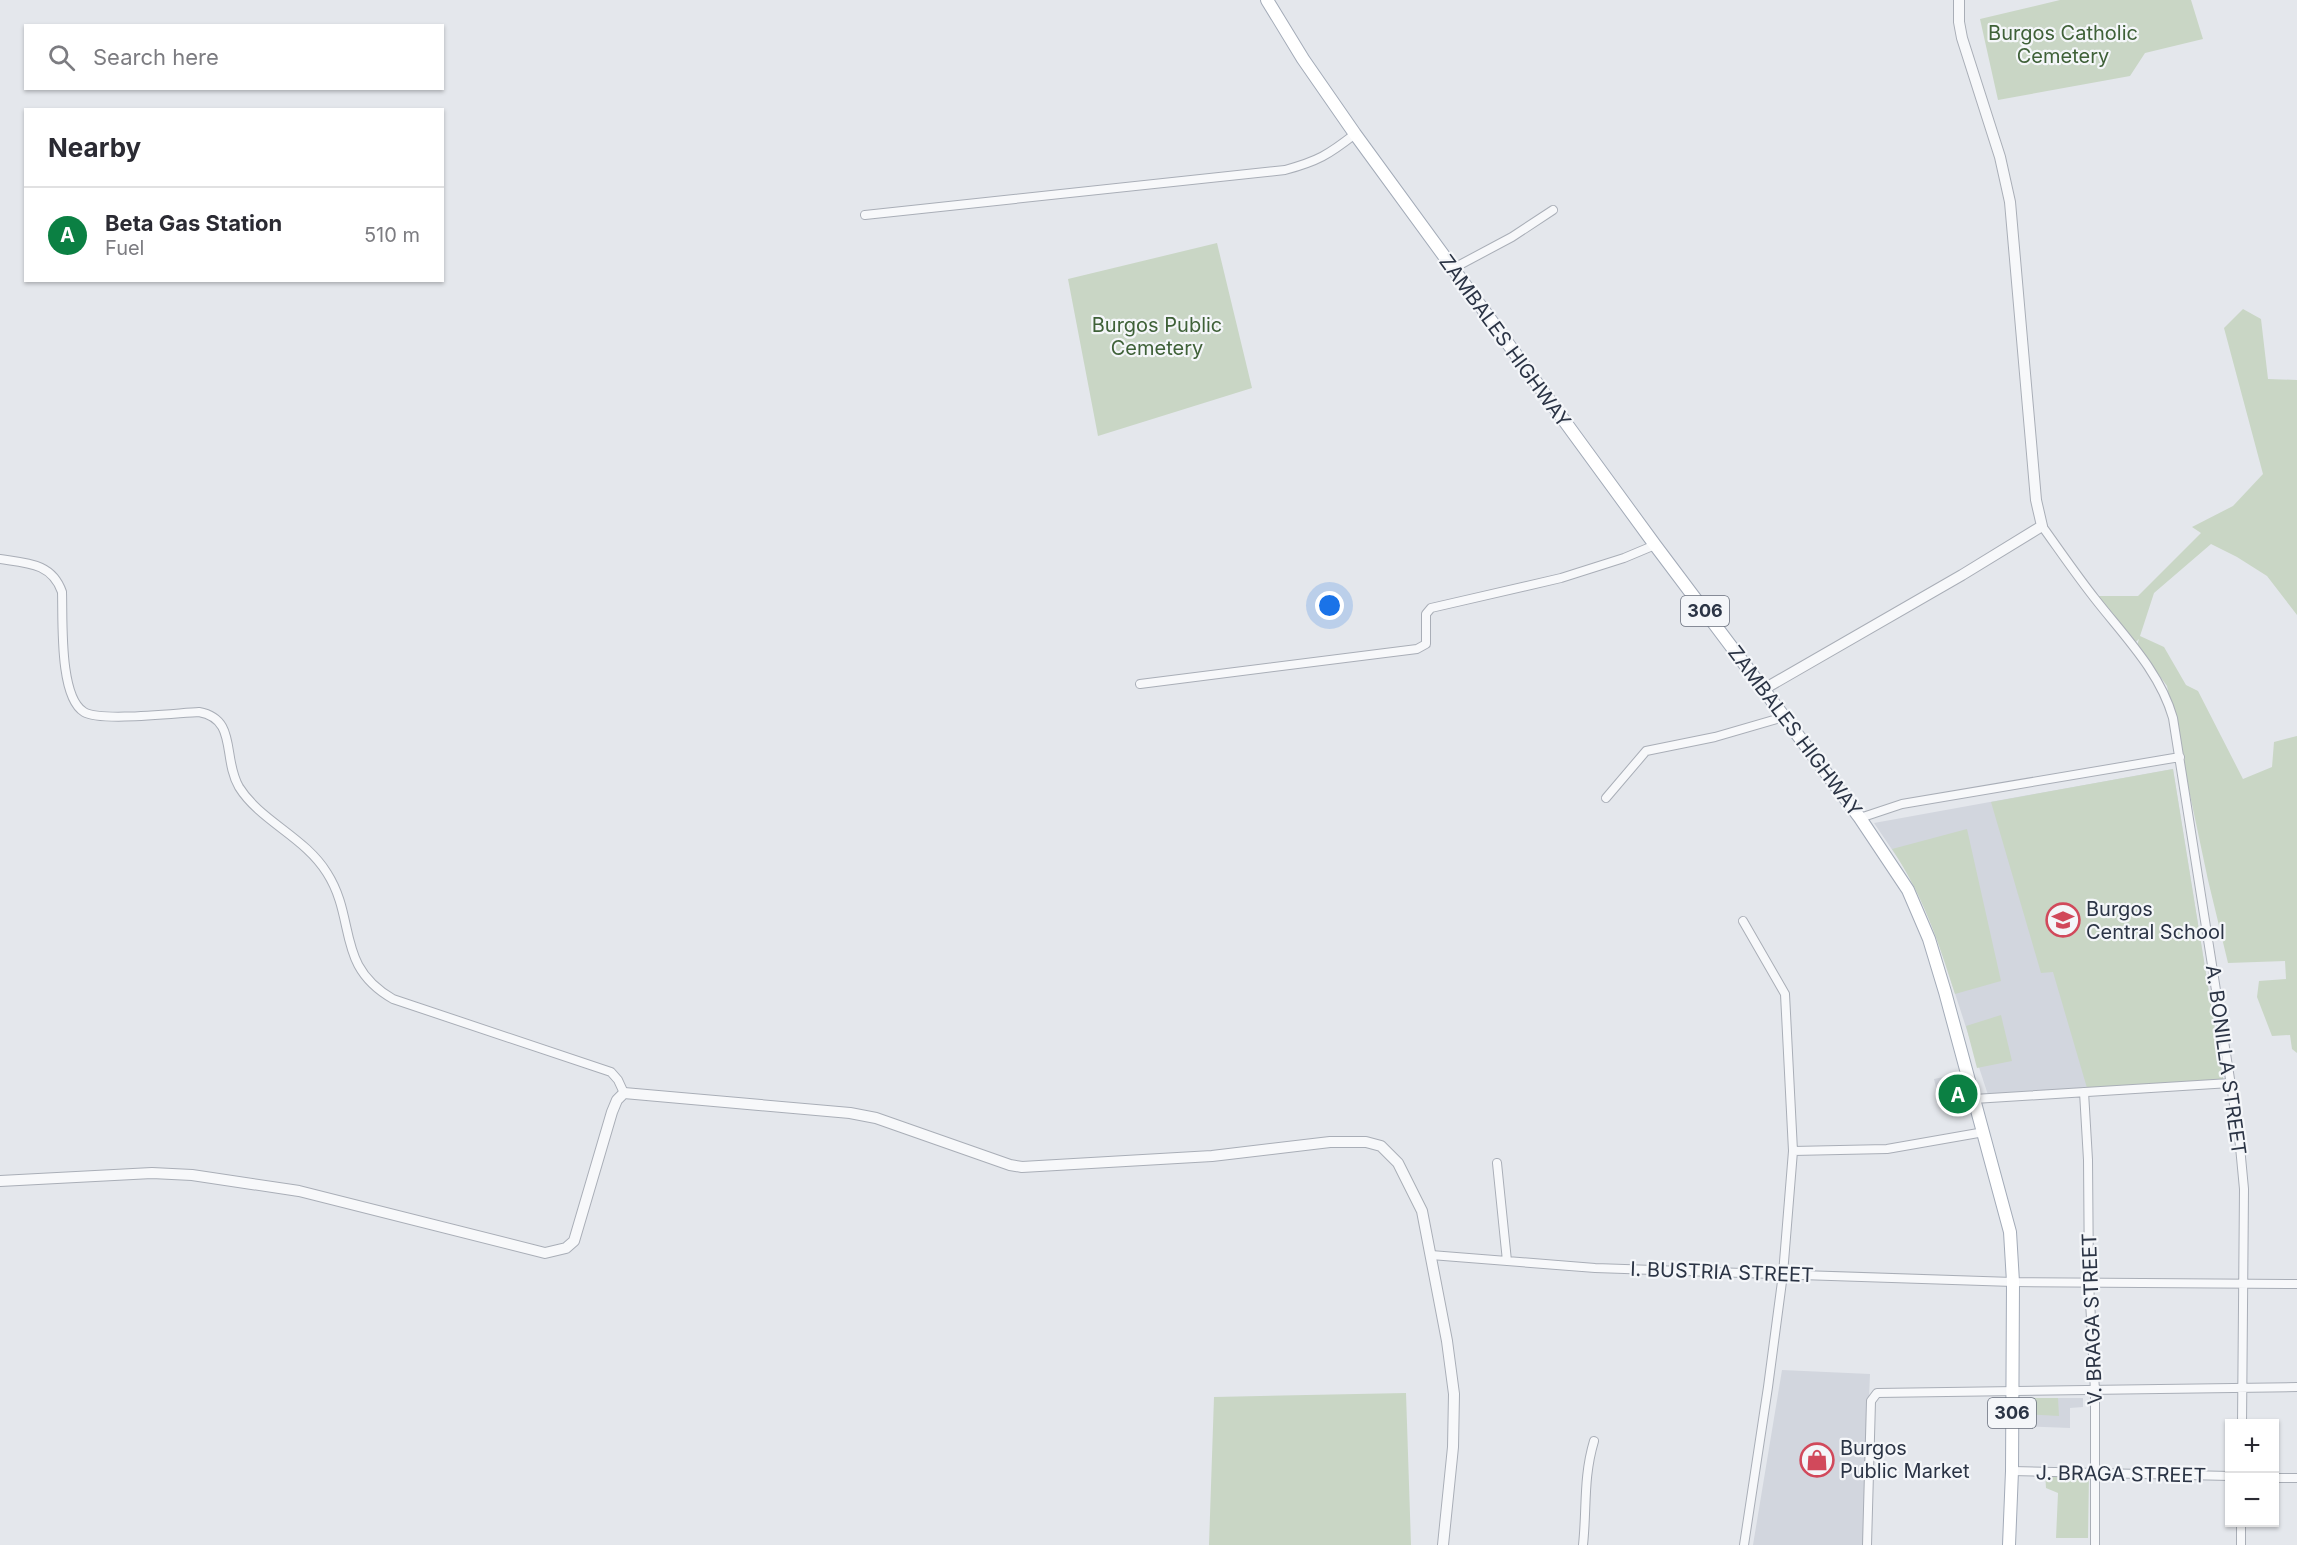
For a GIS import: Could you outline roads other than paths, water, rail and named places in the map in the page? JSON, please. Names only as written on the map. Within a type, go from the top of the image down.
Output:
[{"type":"main road","name":"ZAMBALES HIGHWAY","points":[[1267,0],[1304,60],[1452,269],[1860,819],[1908,890],[1945,992],[2010,1232],[2013,1281],[2012,1471],[2009,1545]]},
{"type":"street","points":[[1764,689],[1962,575],[2042,526],[2036,500],[2010,202],[2000,157],[1962,38],[1959,0]]},
{"type":"street","points":[[865,216],[1285,170],[1309,164],[1328,155],[1355,134]]},
{"type":"street","points":[[1452,269],[1512,237],[1553,210]]},
{"type":"street","name":"A. BONILLA STREET","points":[[2042,526],[2161,685],[2173,718],[2239,1137],[2244,1189],[2242,1419]]},
{"type":"street","points":[[1140,684],[1417,649],[1426,644],[1426,614],[1431,608],[1561,578],[1615,561],[1655,545]]},
{"type":"street","points":[[0,559],[27,563],[44,569],[58,582],[62,592],[69,684],[72,698],[85,712],[107,716],[199,712],[212,715],[220,721],[224,729],[231,768],[241,789],[265,814],[302,843],[328,874],[341,903],[347,934],[357,963],[371,985],[393,999],[611,1072],[624,1093]]},
{"type":"street","points":[[1606,798],[1646,751],[1715,737],[1784,717]]},
{"type":"street","points":[[1860,819],[1902,804],[2180,757]]},
{"type":"street","points":[[1743,921],[1785,994],[1793,1151],[1783,1274],[1744,1545]]},
{"type":"street","points":[[1974,1099],[2230,1083]]},
{"type":"street","name":"V. BRAGA STREET","points":[[2084,1092],[2088,1160],[2089,1283],[2095,1391],[2095,1545]]},
{"type":"street","points":[[0,1181],[152,1173],[192,1175],[299,1191],[545,1253],[555,1252],[566,1248],[574,1241],[612,1112],[617,1100],[624,1093]]},
{"type":"street","points":[[624,1093],[850,1113],[876,1118],[1010,1165],[1022,1167],[1212,1156],[1330,1142],[1366,1142],[1381,1146],[1398,1163],[1422,1211],[1447,1341],[1454,1394],[1453,1447],[1443,1545]]},
{"type":"street","points":[[1793,1151],[1887,1149],[1984,1132]]},
{"type":"street","points":[[1497,1163],[1507,1261]]},
{"type":"street","name":"I. BUSTRIA STREET","points":[[1431,1255],[1595,1268],[2089,1283],[2297,1284]]},
{"type":"street","points":[[1867,1545],[1871,1401],[1874,1395],[1882,1392],[2297,1387]]},
{"type":"street","points":[[1583,1545],[1584,1494],[1594,1442]]},
{"type":"street","name":"J. BRAGA STREET","points":[[2012,1471],[2225,1476]]},
{"type":"street","points":[[2279,1478],[2297,1478]]},
{"type":"street","points":[[2241,1527],[2241,1545]]},
{"type":"place","name":"Burgos Central School","points":[[2063,920]]},
{"type":"place","name":"Beta Gas Station","points":[[1958,1094]]},
{"type":"place","name":"Burgos Public Market","points":[[1817,1460]]},
{"type":"park label","name":"Burgos Catholic Cemetery","points":[[2063,44]]},
{"type":"park label","name":"Burgos Public Cemetery","points":[[1157,336]]}]
